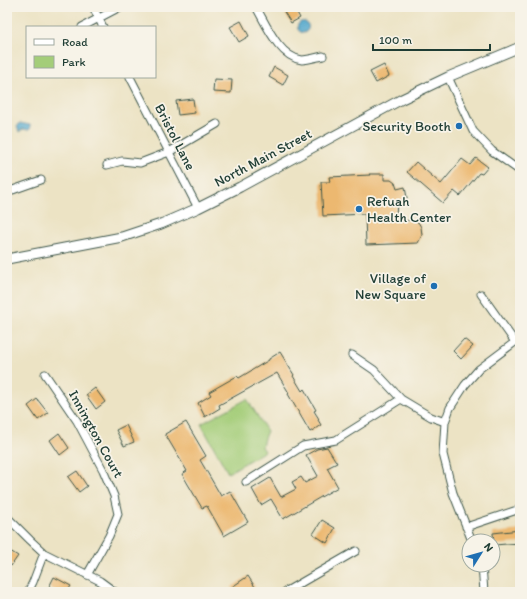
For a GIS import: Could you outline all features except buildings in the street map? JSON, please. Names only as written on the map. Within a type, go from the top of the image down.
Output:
[{"type":"main road","name":"North Main Street","points":[[7,259],[122,237],[161,224],[198,208],[240,187],[402,99],[448,77],[520,47]]},
{"type":"street","points":[[93,7],[103,26]]},
{"type":"street","points":[[84,26],[120,7]]},
{"type":"street","points":[[256,7],[276,43],[288,55],[302,60],[324,56]]},
{"type":"street","points":[[448,77],[473,131],[492,151],[520,171]]},
{"type":"street","name":"Bristol Lane","points":[[131,78],[198,208]]},
{"type":"street","points":[[107,164],[122,161],[140,163],[169,152],[218,124]]},
{"type":"street","points":[[7,192],[41,180]]},
{"type":"street","points":[[469,533],[453,494],[443,454],[445,422],[450,408],[465,385],[479,370],[517,341],[482,294]]},
{"type":"street","points":[[352,355],[374,370],[401,399],[431,417],[445,422]]},
{"type":"street","name":"Innington Court","points":[[45,374],[77,421],[103,470],[114,496],[118,514],[109,536],[87,575]]},
{"type":"street","points":[[246,482],[303,446],[336,440],[401,399]]},
{"type":"street","points":[[466,527],[520,509]]},
{"type":"street","points":[[7,517],[44,553],[100,581],[115,592]]},
{"type":"street","points":[[285,592],[356,550]]},
{"type":"street","points":[[28,592],[44,553]]},
{"type":"street","points":[[483,573],[484,592]]},
{"type":"green space","points":[[247,399],[267,431],[262,447],[265,451],[228,473],[201,424]]},
{"type":"water","points":[[303,21],[307,23],[309,27],[307,31],[303,33],[299,31],[297,27],[299,23]]},
{"type":"water","points":[[20,123],[30,125],[31,128],[29,130],[23,129],[19,132],[17,127]]},
{"type":"place","name":"Security Booth","points":[[459,126]]},
{"type":"place","name":"Refuah Health Center","points":[[359,209]]},
{"type":"place","name":"Village of New Square","points":[[434,286]]}]
